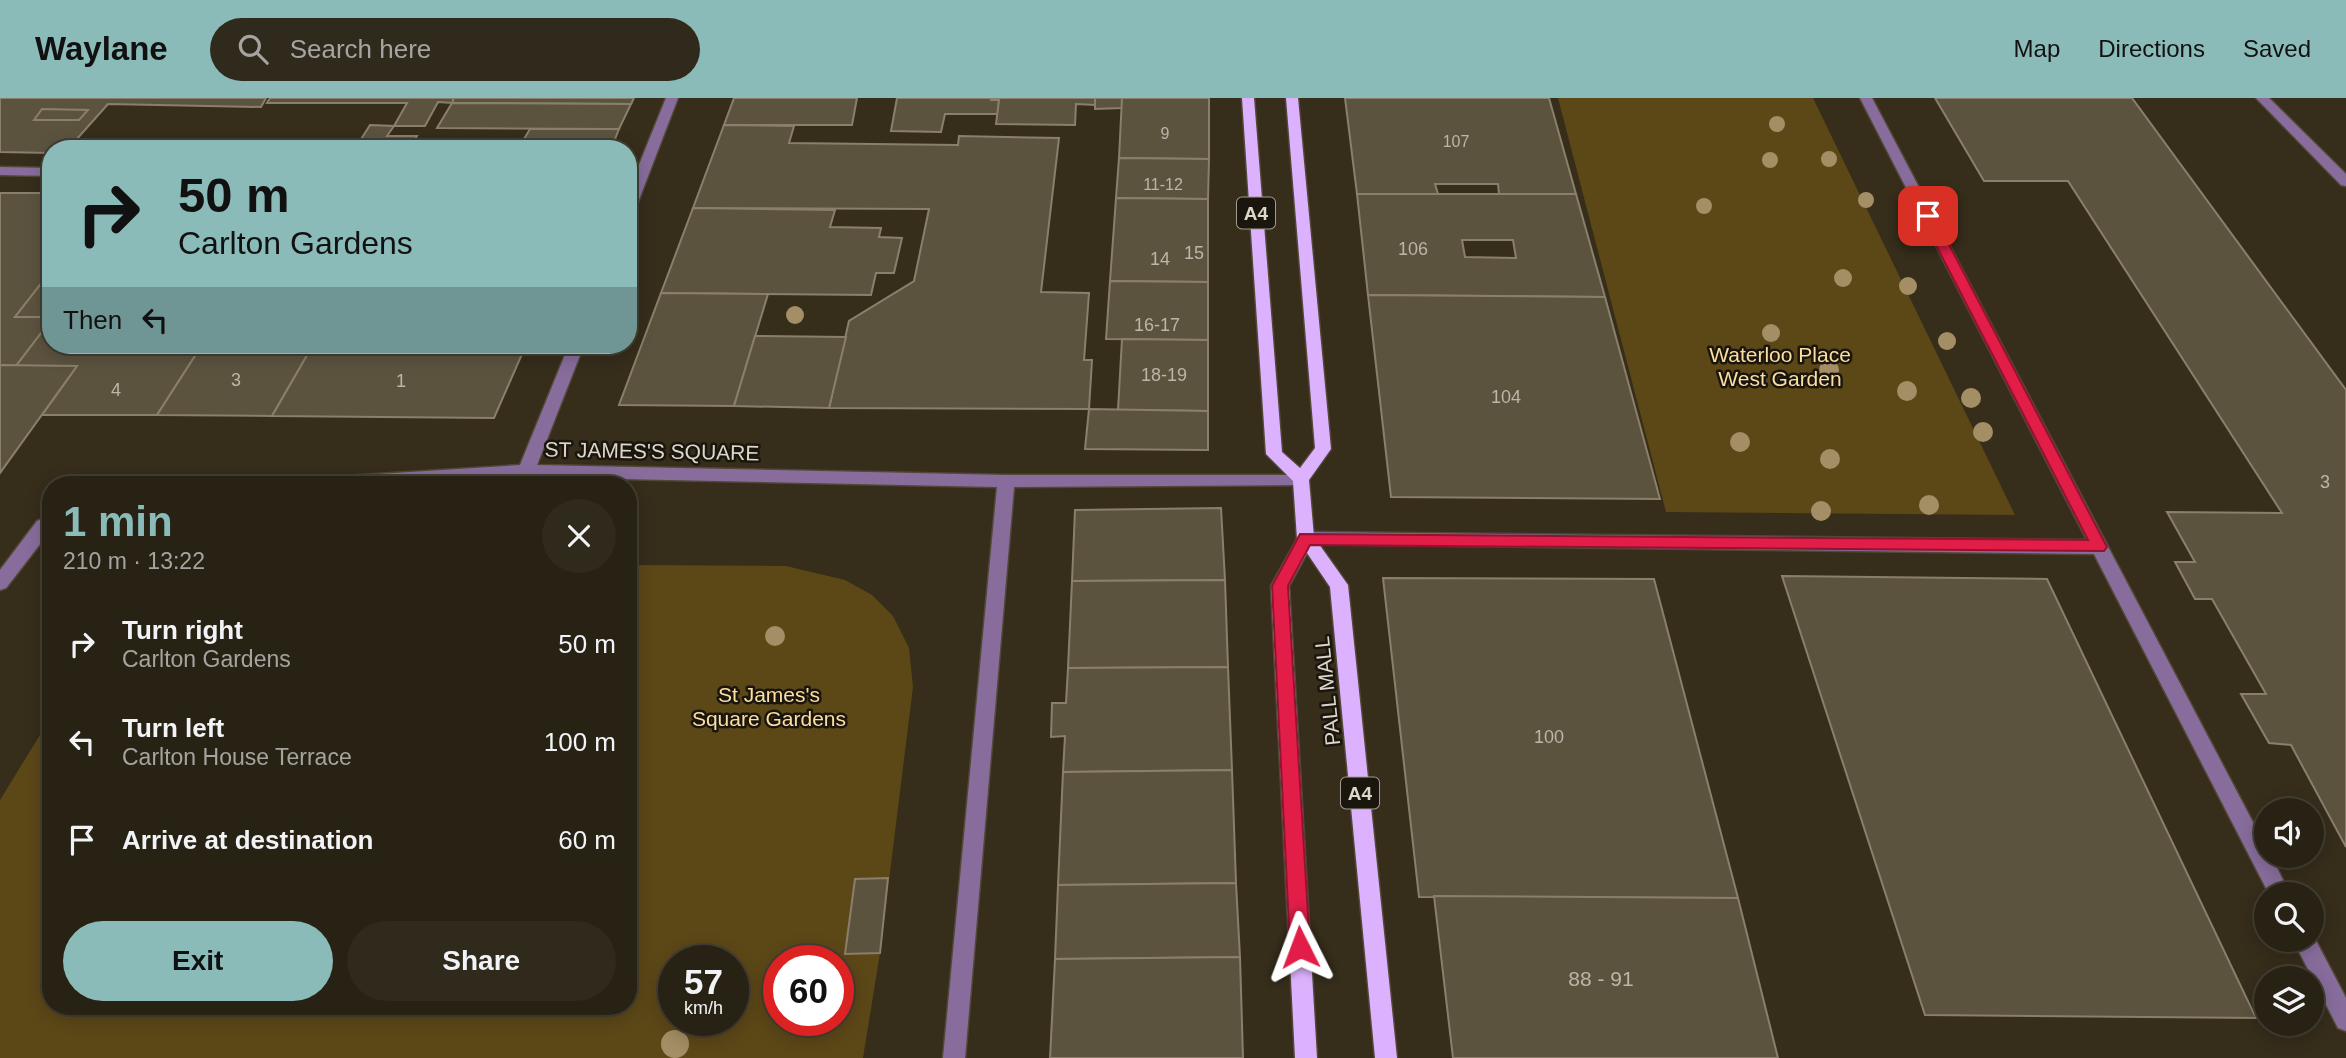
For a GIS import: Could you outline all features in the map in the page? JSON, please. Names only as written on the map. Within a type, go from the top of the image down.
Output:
[{"type":"main road","name":"A4","points":[[1248,98],[1274,454],[1301,479],[1323,449],[1292,98]]},
{"type":"main road","points":[[1301,479],[1306,539]]},
{"type":"main road","name":"PALL MALL","points":[[1306,1058],[1280,586],[1306,539],[1339,585],[1386,1058]]},
{"type":"street","points":[[637,187],[672,98]]},
{"type":"street","points":[[1866,98],[2274,882]]},
{"type":"street","points":[[2262,98],[2346,182]]},
{"type":"street","points":[[0,171],[42,172]]},
{"type":"street","points":[[526,471],[572,354]]},
{"type":"street","name":"ST JAMES'S SQUARE","points":[[445,476],[526,471],[1006,481],[1301,479]]},
{"type":"street","points":[[954,1058],[1006,481]]},
{"type":"street","points":[[0,583],[42,528]]},
{"type":"street","points":[[1306,539],[2099,547]]},
{"type":"street","points":[[2310,952],[2346,1020]]},
{"type":"green space","name":"Waterloo Place West Garden","points":[[1558,98],[1813,98],[2015,515],[1666,512]]},
{"type":"green space","name":"St James's Square Gardens","points":[[637,565],[786,566],[845,580],[872,595],[893,616],[909,648],[913,687],[880,953],[863,1058],[0,1058],[0,800],[42,732],[42,1015],[637,1015]]},
{"type":"building","points":[[0,98],[266,98],[261,107],[108,104],[76,140],[42,140],[42,153],[0,152]]},
{"type":"building","points":[[270,98],[454,98],[452,103],[438,102],[425,126],[394,126],[407,103],[267,103]]},
{"type":"building","points":[[454,98],[634,98],[631,104],[452,103]]},
{"type":"building","points":[[734,98],[857,98],[852,125],[724,125]]},
{"type":"building","points":[[897,98],[991,98],[999,100],[998,114],[945,114],[941,132],[891,131]]},
{"type":"building","points":[[991,98],[1095,98],[1095,105],[1076,104],[1075,125],[996,124],[999,100]]},
{"type":"building","points":[[1095,98],[1122,98],[1122,108],[1095,109]]},
{"type":"building","points":[[1122,98],[1209,98],[1209,159],[1119,158]]},
{"type":"building","points":[[1345,98],[1549,98],[1576,194],[1499,194],[1498,184],[1435,184],[1438,194],[1357,194]]},
{"type":"building","points":[[1935,98],[2132,98],[2346,390],[2346,847],[2324,806],[2324,798],[2320,798],[2291,745],[2269,743],[2241,694],[2266,694],[2212,599],[2195,599],[2175,562],[2195,562],[2167,512],[2282,513],[2068,181],[1984,181]]},
{"type":"building","points":[[452,103],[631,104],[619,129],[437,128]]},
{"type":"building","points":[[42,109],[88,110],[79,120],[34,120]]},
{"type":"building","points":[[370,125],[394,126],[387,136],[417,136],[415,140],[361,140]]},
{"type":"building","points":[[724,125],[794,126],[789,143],[958,145],[959,136],[1059,138],[1041,292],[1089,293],[1084,360],[1092,360],[1089,409],[829,408],[849,321],[914,281],[929,209],[693,208]]},
{"type":"building","points":[[530,129],[619,129],[615,140],[446,140],[524,139]]},
{"type":"building","points":[[1119,158],[1209,159],[1208,199],[1116,198]]},
{"type":"building","points":[[0,193],[42,193],[42,282],[15,317],[42,317],[42,332],[16,366],[0,365]]},
{"type":"building","points":[[1357,194],[1576,194],[1605,297],[1368,295]],"holes":[[[1462,240],[1513,240],[1516,258],[1465,257]]]},
{"type":"building","points":[[1116,198],[1208,199],[1208,282],[1110,281]]},
{"type":"building","points":[[693,208],[835,210],[830,227],[881,228],[879,237],[902,238],[894,273],[876,273],[871,295],[661,293]]},
{"type":"building","points":[[1110,281],[1208,282],[1208,340],[1106,339]]},
{"type":"building","points":[[42,282],[42,317],[15,317]]},
{"type":"building","points":[[661,293],[768,294],[734,406],[619,405]]},
{"type":"building","points":[[1368,295],[1605,297],[1660,499],[1391,497]]},
{"type":"building","points":[[42,332],[42,354],[196,354],[157,415],[42,415],[77,366],[16,366]]},
{"type":"building","points":[[755,336],[846,337],[829,408],[734,406]]},
{"type":"building","points":[[1122,339],[1208,340],[1208,411],[1118,410]]},
{"type":"building","points":[[196,354],[308,354],[272,416],[157,415]]},
{"type":"building","points":[[308,354],[522,354],[494,418],[272,416]]},
{"type":"building","points":[[0,365],[77,366],[0,473]]},
{"type":"building","points":[[1089,409],[1208,411],[1208,450],[1085,449]]},
{"type":"building","points":[[1221,508],[1225,580],[1072,581],[1075,510]]},
{"type":"building","points":[[1782,576],[2047,579],[2254,1018],[1925,1015]]},
{"type":"building","points":[[1383,578],[1654,579],[1738,898],[1419,897]]},
{"type":"building","points":[[1225,580],[1228,667],[1068,668],[1072,581]]},
{"type":"building","points":[[1228,667],[1232,770],[1063,772],[1065,736],[1051,737],[1052,703],[1066,703],[1068,668]]},
{"type":"building","points":[[1232,770],[1236,883],[1058,885],[1063,772]]},
{"type":"building","points":[[888,878],[880,953],[854,954],[854,945],[846,945],[855,879]]},
{"type":"building","points":[[1236,883],[1240,957],[1055,959],[1058,885]]},
{"type":"building","points":[[1434,896],[1738,898],[1778,1058],[1453,1058]]},
{"type":"building","points":[[1240,957],[1243,1058],[1050,1058],[1055,959]]},
{"type":"route","points":[[1300,947],[1280,586],[1306,539],[2099,547],[1928,216]]}]
